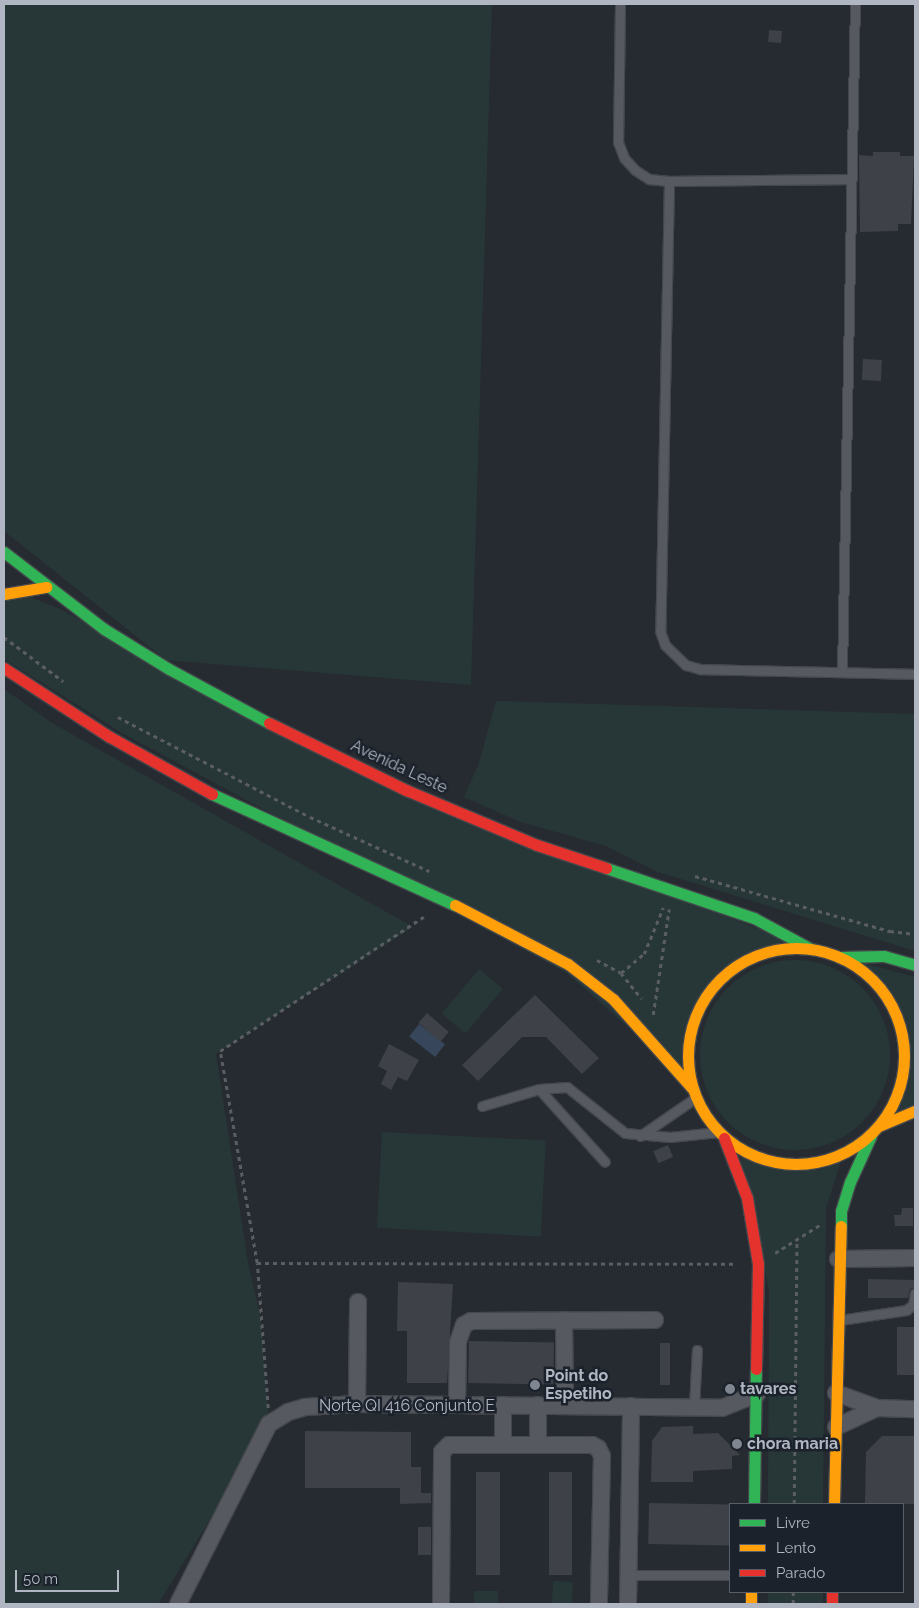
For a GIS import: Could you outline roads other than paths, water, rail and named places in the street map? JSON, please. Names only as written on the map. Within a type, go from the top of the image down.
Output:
[{"type":"main road","name":"Avenida Leste","points":[[4,552],[46,587],[104,629],[169,669],[284,731],[398,786],[537,845],[754,918],[811,949]]},
{"type":"main road","points":[[4,594],[46,587]]},
{"type":"main road","points":[[4,668],[110,738],[186,781],[260,819],[492,922],[590,980],[613,998],[642,1029],[694,1093],[721,1135],[747,1198],[758,1264],[758,1425],[754,1503]]},
{"type":"main road","points":[[694,1093],[687,1057],[691,1026],[704,998],[724,974],[750,957],[780,948],[811,949],[840,957],[884,956],[915,965]]},
{"type":"main road","points":[[834,1503],[838,1260],[841,1212],[850,1182],[876,1130],[897,1098],[904,1065],[902,1032],[889,1001],[868,975],[840,957]]},
{"type":"main road","points":[[721,1135],[752,1155],[783,1164],[815,1163],[846,1153],[876,1130],[915,1111]]},
{"type":"street","points":[[838,1260],[915,1258]]},
{"type":"street","points":[[357,1404],[358,1302]]},
{"type":"street","points":[[564,1320],[565,1406]]},
{"type":"street","points":[[457,1405],[458,1342],[464,1325],[471,1321],[655,1320]]},
{"type":"street","points":[[836,1393],[877,1408],[915,1409]]},
{"type":"street","name":"Norte QI 416 Conjunto E","points":[[722,1408],[757,1394]]},
{"type":"street","name":"Norte QI 416 Conjunto E","points":[[178,1604],[269,1424],[305,1407],[357,1404],[722,1408],[758,1425]]},
{"type":"street","points":[[503,1405],[503,1445]]},
{"type":"street","points":[[538,1405],[538,1445]]},
{"type":"street","points":[[628,1604],[631,1406]]},
{"type":"street","points":[[836,1427],[877,1408]]},
{"type":"street","points":[[441,1604],[442,1452],[449,1444],[592,1445],[602,1456],[598,1604]]},
{"type":"lane","points":[[620,4],[618,142],[635,170],[649,179],[669,181],[851,179]]},
{"type":"lane","points":[[842,672],[855,4]]},
{"type":"lane","points":[[669,181],[660,632],[674,656],[700,669],[915,674]]},
{"type":"lane","points":[[482,1106],[539,1089],[567,1087],[618,1129],[640,1136],[721,1135]]},
{"type":"lane","points":[[539,1089],[605,1162]]},
{"type":"lane","points":[[640,1136],[694,1093]]},
{"type":"lane","points":[[838,1321],[906,1310],[913,1305],[915,1292]]},
{"type":"lane","points":[[694,1407],[697,1350]]},
{"type":"lane","points":[[628,1575],[729,1575]]},
{"type":"water","points":[[419,1024],[445,1044],[435,1057],[409,1037]]},
{"type":"place","name":"Point do Espetiho","points":[[535,1385]]},
{"type":"place","name":"tavares","points":[[730,1389]]},
{"type":"place","name":"chora maria","points":[[737,1444]]}]
